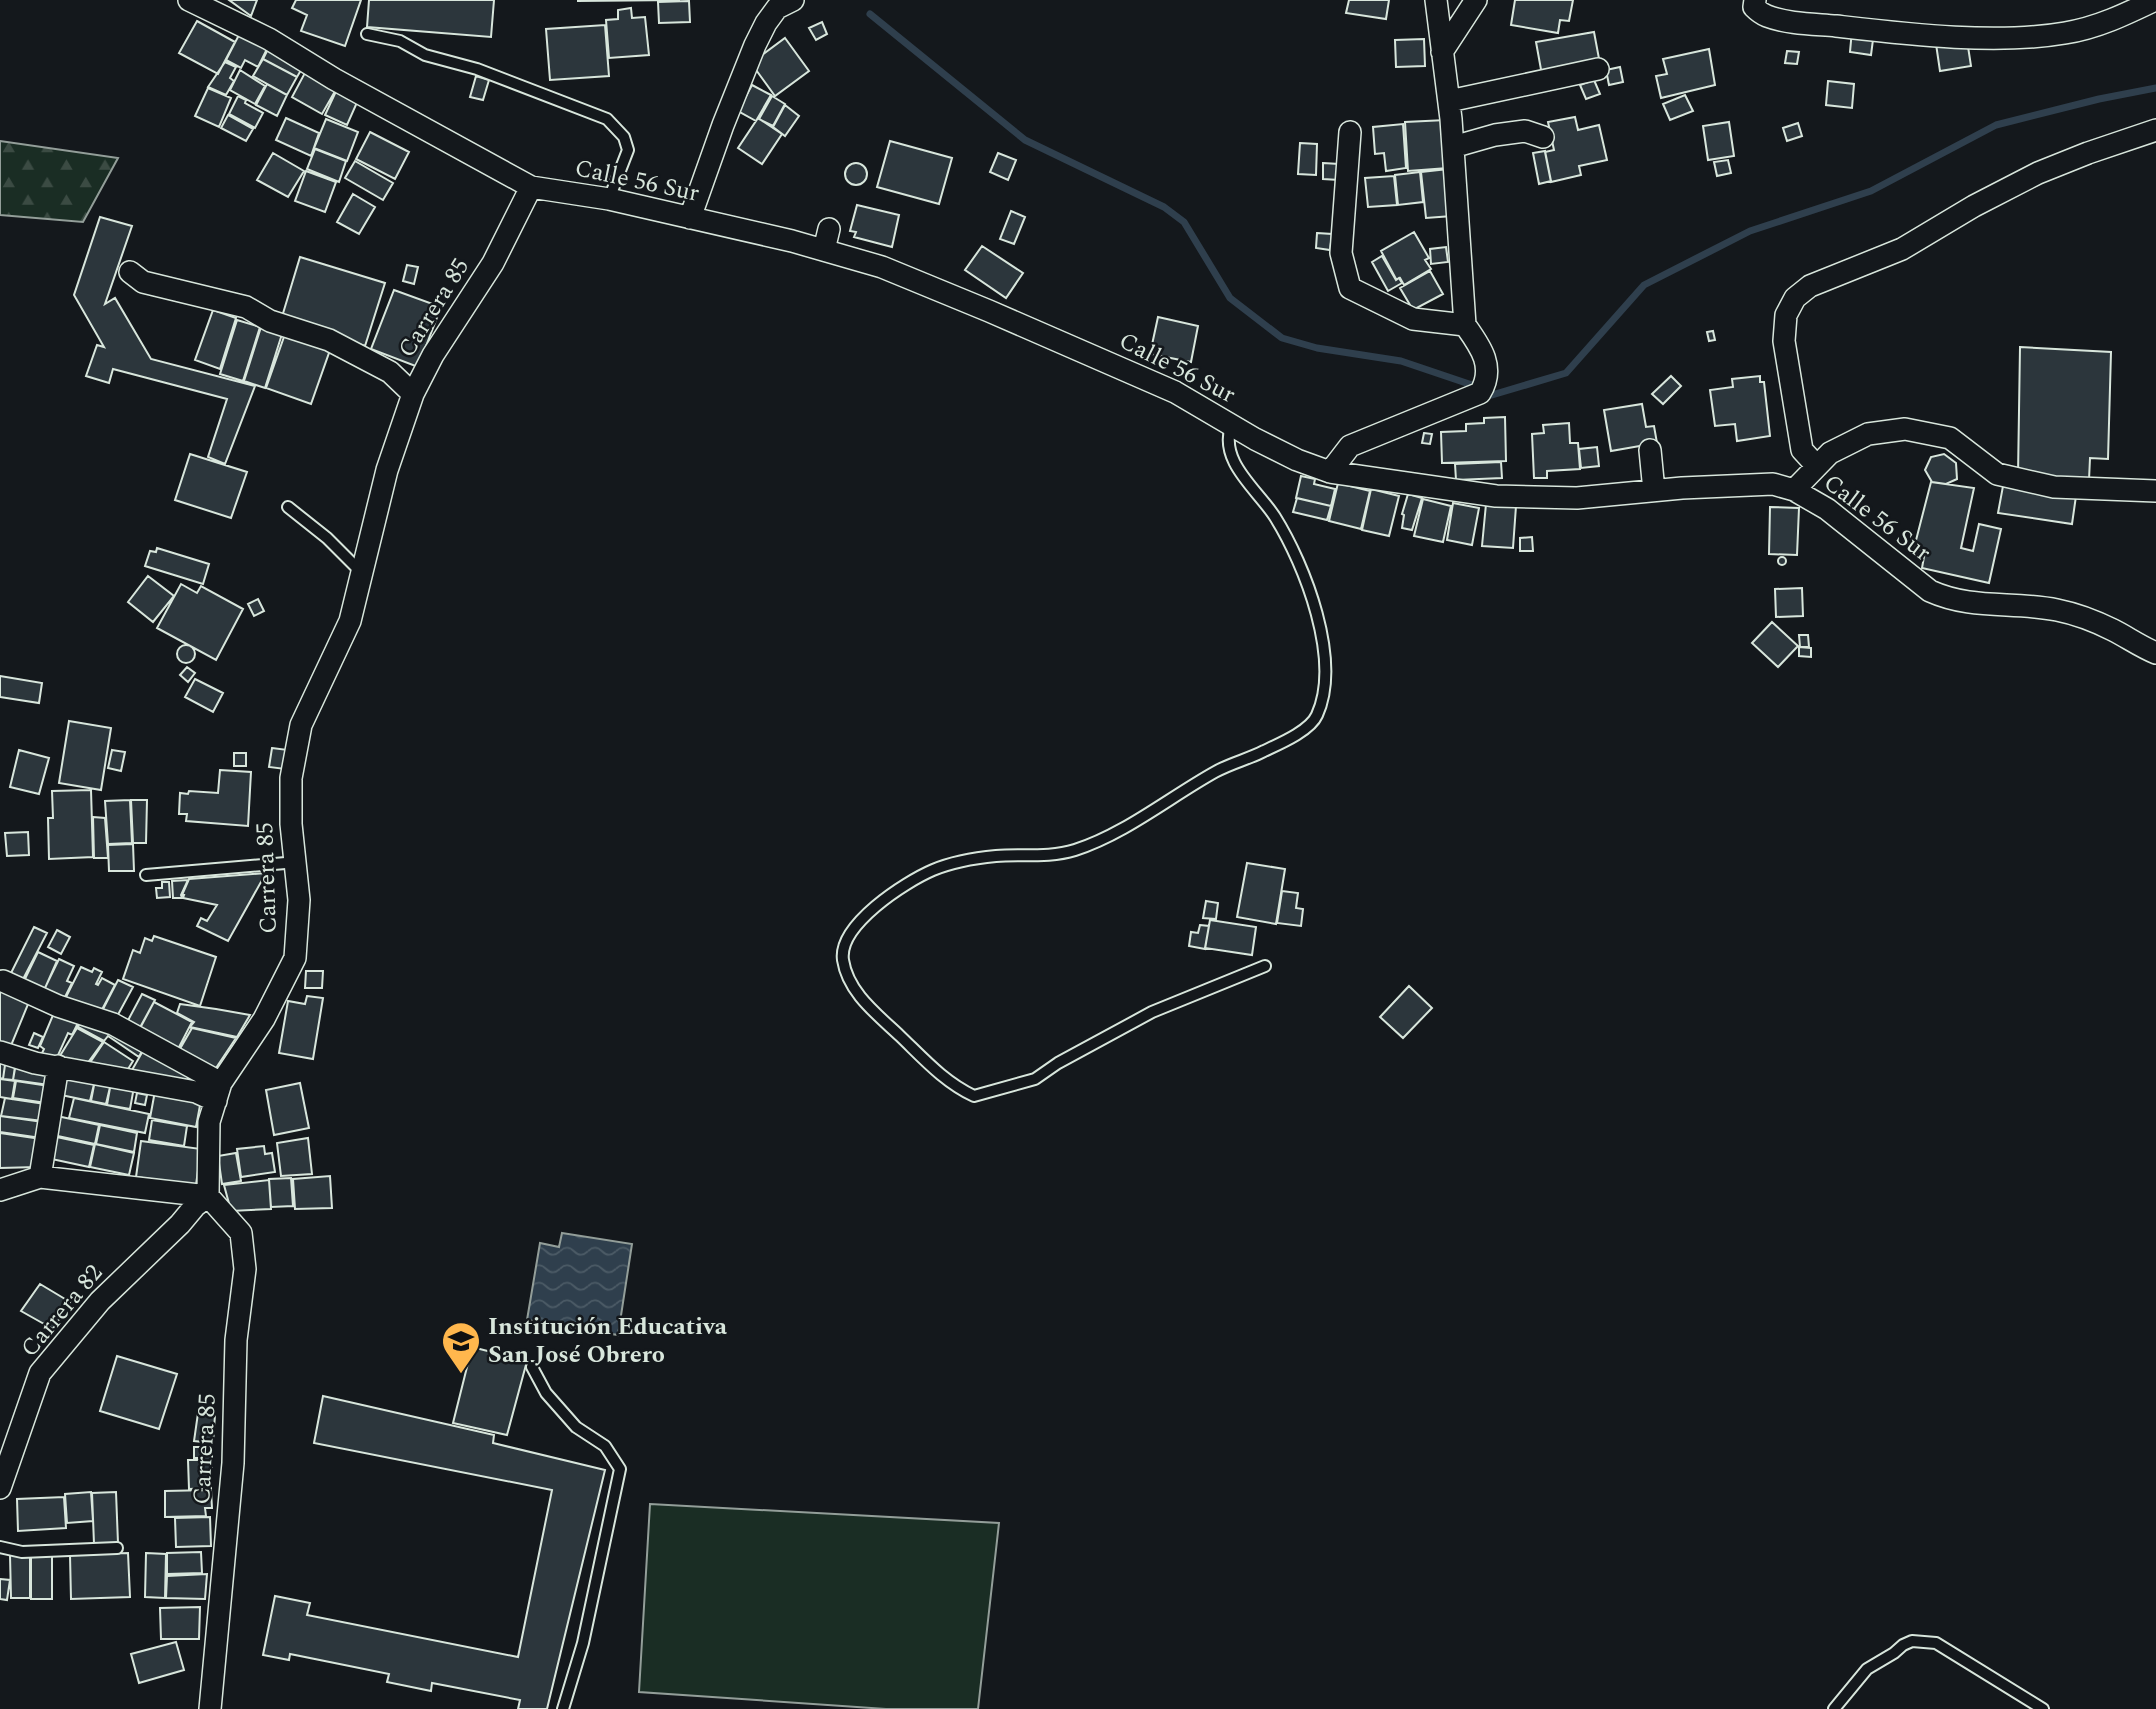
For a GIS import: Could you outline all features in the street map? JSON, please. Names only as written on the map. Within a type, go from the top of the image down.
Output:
[{"type":"street","points":[[690,218],[755,45],[777,8],[793,0]]},
{"type":"street","points":[[1330,472],[1350,446],[1474,397],[1485,385],[1488,369],[1483,352],[1465,325],[1453,148],[1436,0]]},
{"type":"street","points":[[1442,52],[1476,0]]},
{"type":"street","points":[[1755,0],[1754,7],[1760,13],[1781,20],[1891,33],[1956,37],[2032,37],[2067,33],[2119,18],[2155,0]]},
{"type":"street","name":"Calle 56 Sur","points":[[196,2],[269,39],[334,79],[531,187],[609,199],[824,250],[882,267],[989,310],[1175,392],[1231,426],[1297,460],[1330,472],[1496,496],[1577,498],[1773,484],[1794,490],[1828,509],[1930,592],[1969,604],[2036,606],[2079,616],[2101,624],[2156,653]]},
{"type":"street","points":[[1448,101],[1598,69]]},
{"type":"street","points":[[1818,464],[1802,450],[1784,341],[1786,315],[1795,298],[1810,286],[1902,248],[2038,173],[2156,130]]},
{"type":"street","points":[[1453,148],[1495,135],[1525,131],[1543,137]]},
{"type":"street","points":[[1350,132],[1341,253],[1350,288],[1413,319],[1465,325]]},
{"type":"street","name":"Carrera 85","points":[[210,1709],[233,1463],[236,1340],[245,1269],[241,1233],[208,1196],[209,1122],[218,1092],[264,1019],[295,958],[299,900],[291,824],[292,778],[301,725],[350,621],[387,470],[413,394],[433,355],[493,263],[531,187]]},
{"type":"street","points":[[824,250],[829,229]]},
{"type":"street","points":[[130,272],[143,282],[246,307],[270,321],[329,340],[390,372],[413,394]]},
{"type":"street","points":[[1794,490],[1830,453],[1868,434],[1905,429],[1950,438],[1997,474],[2053,487],[2156,491]]},
{"type":"street","points":[[1650,450],[1654,491]]},
{"type":"street","points":[[3,981],[58,1006],[113,1024],[218,1092]]},
{"type":"street","points":[[0,1052],[35,1063],[196,1092],[218,1092]]},
{"type":"street","points":[[40,1177],[58,1066]]},
{"type":"street","points":[[0,1190],[40,1177],[208,1196]]},
{"type":"street","name":"Carrera 82","points":[[0,1488],[40,1373],[100,1301],[208,1196]]},
{"type":"lane","points":[[367,34],[400,41],[425,55],[477,69],[607,119],[624,137],[628,150],[609,199]]},
{"type":"lane","points":[[1231,426],[1227,438],[1230,454],[1244,479],[1273,515],[1287,539],[1310,592],[1324,664],[1322,701],[1315,719],[1292,737],[1218,770],[1114,833],[1078,849],[1060,854],[997,856],[934,870],[905,885],[860,919],[844,947],[843,959],[861,999],[952,1086],[974,1096],[1035,1079],[1058,1063],[1152,1012],[1265,966]]},
{"type":"lane","points":[[288,507],[327,538],[362,573]]},
{"type":"lane","points":[[146,874],[297,862]]},
{"type":"lane","points":[[532,1367],[546,1393],[576,1427],[605,1446],[620,1469],[583,1643],[562,1709]]},
{"type":"lane","points":[[0,1547],[22,1552],[117,1548]]},
{"type":"lane","points":[[1834,1709],[1867,1669],[1903,1645],[1912,1641],[1924,1641],[1936,1643],[2043,1709]]},
{"type":"green space","points":[[0,141],[118,158],[83,222],[0,215]]},
{"type":"green space","points":[[650,1504],[999,1523],[978,1709],[886,1709],[639,1692]]},
{"type":"water","points":[[562,1233],[632,1244],[618,1335],[527,1320],[540,1243],[559,1247]]},
{"type":"building","points":[[229,0],[257,0],[251,16]]},
{"type":"building","points":[[296,0],[361,0],[345,46],[301,31],[307,15],[292,8]]},
{"type":"building","points":[[369,0],[494,0],[491,37],[367,27]]},
{"type":"building","points":[[578,0],[680,0],[578,1]]},
{"type":"building","points":[[1349,0],[1389,0],[1386,19],[1346,13]]},
{"type":"building","points":[[1515,0],[1573,0],[1569,21],[1560,20],[1558,33],[1511,25]]},
{"type":"building","points":[[689,1],[690,22],[659,23],[658,2]]},
{"type":"building","points":[[631,8],[632,18],[645,17],[649,55],[609,58],[606,20],[618,19],[618,10]]},
{"type":"building","points":[[197,21],[235,42],[218,74],[179,53]]},
{"type":"building","points":[[822,22],[827,34],[816,40],[809,28]]},
{"type":"building","points":[[605,25],[609,76],[550,80],[546,29]]},
{"type":"building","points":[[1852,30],[1874,32],[1871,55],[1850,52]]},
{"type":"building","points":[[241,31],[269,45],[258,67],[245,60],[241,68],[226,60]]},
{"type":"building","points":[[1594,32],[1600,64],[1542,75],[1536,42]]},
{"type":"building","points":[[785,38],[809,71],[775,96],[751,63]]},
{"type":"building","points":[[1424,39],[1425,66],[1396,67],[1395,40]]},
{"type":"building","points":[[1967,40],[1971,66],[1940,71],[1936,44]]},
{"type":"building","points":[[269,47],[304,65],[297,77],[263,59]]},
{"type":"building","points":[[1709,49],[1715,85],[1661,98],[1656,76],[1667,74],[1663,59]]},
{"type":"building","points":[[1787,51],[1799,52],[1797,64],[1785,63]]},
{"type":"building","points":[[263,59],[297,77],[287,95],[253,76]]},
{"type":"building","points":[[225,62],[236,67],[230,78],[234,81],[226,95],[208,87]]},
{"type":"building","points":[[1620,67],[1623,82],[1609,85],[1606,70]]},
{"type":"building","points":[[307,69],[338,86],[322,114],[292,97]]},
{"type":"building","points":[[240,70],[265,86],[255,104],[230,90]]},
{"type":"building","points":[[476,76],[489,80],[483,100],[470,97]]},
{"type":"building","points":[[1594,80],[1600,94],[1586,99],[1580,85]]},
{"type":"building","points":[[1828,81],[1854,84],[1852,108],[1826,105]]},
{"type":"building","points":[[267,84],[287,95],[277,116],[256,105]]},
{"type":"building","points":[[752,85],[771,95],[756,121],[738,111]]},
{"type":"building","points":[[338,87],[359,98],[347,125],[325,115]]},
{"type":"building","points":[[208,88],[231,98],[219,127],[195,116]]},
{"type":"building","points":[[1685,95],[1693,111],[1670,120],[1663,104]]},
{"type":"building","points":[[238,96],[263,113],[255,128],[229,114]]},
{"type":"building","points":[[772,96],[785,104],[773,126],[759,119]]},
{"type":"building","points":[[785,105],[799,116],[785,136],[773,127]]},
{"type":"building","points":[[228,115],[253,129],[246,141],[221,128]]},
{"type":"building","points":[[1575,117],[1578,130],[1599,125],[1607,160],[1579,166],[1581,175],[1551,182],[1545,152],[1554,150],[1548,122]]},
{"type":"building","points":[[286,118],[319,133],[311,156],[276,140]]},
{"type":"building","points":[[758,118],[782,134],[762,164],[738,148]]},
{"type":"building","points":[[326,119],[358,132],[347,161],[314,148]]},
{"type":"building","points":[[1446,120],[1448,168],[1408,171],[1405,122]]},
{"type":"building","points":[[1729,122],[1734,156],[1708,160],[1703,126]]},
{"type":"building","points":[[1798,123],[1802,136],[1787,141],[1783,128]]},
{"type":"building","points":[[1403,124],[1406,168],[1386,171],[1384,153],[1375,154],[1373,127]]},
{"type":"building","points":[[370,132],[409,152],[395,179],[356,159]]},
{"type":"building","points":[[890,141],[952,158],[939,204],[877,187]]},
{"type":"building","points":[[1300,143],[1317,144],[1316,175],[1298,174]]},
{"type":"building","points":[[315,149],[346,161],[339,182],[307,169]]},
{"type":"building","points":[[1545,151],[1551,181],[1539,184],[1533,153]]},
{"type":"building","points":[[273,153],[304,171],[288,197],[257,180]]},
{"type":"building","points":[[998,153],[1016,160],[1008,180],[990,172]]},
{"type":"building","points":[[1728,160],[1731,173],[1717,176],[1714,162]]},
{"type":"building","points":[[355,161],[393,183],[383,200],[345,178]]},
{"type":"building","points":[[856,163],[864,166],[867,174],[864,182],[856,185],[848,182],[845,174],[848,166]]},
{"type":"building","points":[[1323,163],[1339,164],[1339,180],[1323,179]]},
{"type":"building","points":[[1448,169],[1452,216],[1426,218],[1421,172]]},
{"type":"building","points":[[306,171],[336,182],[325,212],[295,201]]},
{"type":"building","points":[[1420,172],[1423,202],[1398,205],[1395,175]]},
{"type":"building","points":[[1394,176],[1397,205],[1368,207],[1365,178]]},
{"type":"building","points":[[353,194],[375,207],[359,234],[337,222]]},
{"type":"building","points":[[857,205],[899,215],[892,247],[854,237],[856,232],[850,231]]},
{"type":"building","points":[[1011,211],[1025,217],[1014,244],[1000,239]]},
{"type":"building","points":[[100,217],[132,226],[105,304],[115,298],[151,359],[255,386],[225,464],[208,457],[227,399],[113,369],[109,383],[86,376],[97,345],[104,347],[74,295]]},
{"type":"building","points":[[1414,232],[1429,258],[1425,260],[1431,269],[1404,285],[1400,278],[1396,279],[1381,251]]},
{"type":"building","points":[[1317,233],[1332,234],[1330,250],[1316,248]]},
{"type":"building","points":[[982,246],[1023,273],[1006,298],[965,270]]},
{"type":"building","points":[[1446,247],[1448,262],[1431,264],[1430,249]]},
{"type":"building","points":[[1382,256],[1396,280],[1399,278],[1402,283],[1388,291],[1372,262]]},
{"type":"building","points":[[300,257],[385,283],[365,346],[281,320]]},
{"type":"building","points":[[407,265],[418,267],[414,284],[403,281]]},
{"type":"building","points":[[1430,271],[1443,294],[1413,310],[1400,288]]},
{"type":"building","points":[[394,290],[441,307],[418,367],[371,349]]},
{"type":"building","points":[[213,310],[236,318],[220,369],[195,360]]},
{"type":"building","points":[[1158,317],[1198,326],[1191,362],[1150,354]]},
{"type":"building","points":[[237,320],[260,327],[243,381],[220,374]]},
{"type":"building","points":[[261,327],[282,334],[265,388],[244,381]]},
{"type":"building","points":[[1713,331],[1715,340],[1709,341],[1707,332]]},
{"type":"building","points":[[285,334],[330,350],[311,404],[266,388]]},
{"type":"building","points":[[2020,347],[2111,352],[2108,459],[2090,458],[2089,480],[2018,475]]},
{"type":"building","points":[[1671,376],[1681,386],[1663,404],[1652,394]]},
{"type":"building","points":[[1760,376],[1760,382],[1764,382],[1770,436],[1737,441],[1735,424],[1715,426],[1710,390],[1733,387],[1732,379]]},
{"type":"building","points":[[1642,404],[1646,427],[1654,426],[1657,443],[1611,451],[1604,410]]},
{"type":"building","points":[[1505,417],[1506,461],[1442,463],[1441,432],[1466,431],[1466,424],[1484,423],[1484,418]]},
{"type":"building","points":[[1569,423],[1570,443],[1578,443],[1580,469],[1547,471],[1547,478],[1534,478],[1532,434],[1544,433],[1543,425]]},
{"type":"building","points":[[1424,433],[1432,434],[1430,444],[1422,443]]},
{"type":"building","points":[[1597,447],[1599,466],[1581,468],[1579,449]]},
{"type":"building","points":[[190,454],[247,472],[231,518],[175,500]]},
{"type":"building","points":[[1944,454],[1956,463],[1957,479],[1946,484],[1932,482],[1925,470],[1931,457]]},
{"type":"building","points":[[1501,462],[1502,478],[1456,480],[1455,464]]},
{"type":"building","points":[[1301,476],[1315,479],[1314,484],[1335,489],[1331,506],[1296,498]]},
{"type":"building","points":[[1931,482],[1974,488],[1961,548],[1973,551],[1979,524],[2001,529],[1989,583],[1922,568],[1925,551],[1914,548]]},
{"type":"building","points":[[1338,483],[1370,491],[1361,529],[1329,521]]},
{"type":"building","points":[[2003,486],[2076,496],[2072,524],[1998,513]]},
{"type":"building","points":[[1371,489],[1399,496],[1389,536],[1362,530]]},
{"type":"building","points":[[1408,494],[1422,498],[1412,530],[1402,528],[1402,514]]},
{"type":"building","points":[[1297,498],[1331,506],[1327,520],[1293,512]]},
{"type":"building","points":[[1423,499],[1451,506],[1443,542],[1414,536]]},
{"type":"building","points":[[1453,503],[1479,508],[1472,545],[1447,540]]},
{"type":"building","points":[[1486,504],[1516,506],[1513,548],[1482,546]]},
{"type":"building","points":[[1770,507],[1799,508],[1797,555],[1769,554]]},
{"type":"building","points":[[1532,537],[1533,551],[1520,551],[1520,538]]},
{"type":"building","points":[[157,548],[209,564],[203,584],[145,566],[150,551],[156,552]]},
{"type":"building","points":[[1782,557],[1786,561],[1782,565],[1778,561]]},
{"type":"building","points":[[148,576],[174,596],[153,622],[128,602]]},
{"type":"building","points":[[181,584],[197,593],[201,586],[243,609],[216,660],[157,628]]},
{"type":"building","points":[[1802,588],[1803,616],[1776,617],[1775,589]]},
{"type":"building","points":[[258,599],[264,611],[254,616],[248,604]]},
{"type":"building","points":[[1772,622],[1798,646],[1778,667],[1752,643]]},
{"type":"building","points":[[1799,635],[1808,635],[1809,647],[1800,647]]},
{"type":"building","points":[[186,645],[192,648],[195,654],[192,660],[186,663],[180,660],[177,654],[180,648]]},
{"type":"building","points":[[1799,647],[1811,648],[1811,657],[1799,656]]},
{"type":"building","points":[[187,667],[195,673],[188,682],[180,675]]},
{"type":"building","points":[[0,676],[42,683],[39,703],[0,697]]},
{"type":"building","points":[[195,679],[223,693],[213,712],[185,697]]},
{"type":"building","points":[[69,721],[111,728],[101,790],[59,783]]},
{"type":"building","points":[[272,748],[288,750],[285,769],[269,767]]},
{"type":"building","points":[[19,750],[49,758],[39,794],[10,787]]},
{"type":"building","points":[[112,750],[125,752],[121,771],[108,768]]},
{"type":"building","points":[[234,753],[246,753],[246,766],[234,766]]},
{"type":"building","points":[[220,770],[251,772],[248,826],[186,821],[187,814],[179,814],[180,793],[218,793]]},
{"type":"building","points":[[91,790],[93,857],[49,859],[48,818],[53,818],[52,791]]},
{"type":"building","points":[[130,800],[132,843],[108,844],[105,801]]},
{"type":"building","points":[[131,800],[147,800],[146,843],[133,843]]},
{"type":"building","points":[[93,817],[105,818],[108,858],[94,858]]},
{"type":"building","points":[[28,832],[29,855],[7,856],[5,833]]},
{"type":"building","points":[[133,844],[134,871],[109,871],[108,845]]},
{"type":"building","points":[[1247,863],[1285,869],[1276,924],[1237,917]]},
{"type":"building","points":[[266,873],[228,941],[197,926],[201,918],[207,921],[217,905],[183,898],[189,879]]},
{"type":"building","points":[[188,880],[182,898],[173,898],[172,881]]},
{"type":"building","points":[[162,882],[169,882],[170,897],[157,898],[156,888],[162,888]]},
{"type":"building","points":[[1282,891],[1298,893],[1296,908],[1303,909],[1301,926],[1277,923]]},
{"type":"building","points":[[1206,901],[1218,903],[1216,919],[1203,918]]},
{"type":"building","points":[[1210,920],[1256,927],[1252,955],[1205,948]]},
{"type":"building","points":[[1200,925],[1209,926],[1205,949],[1189,946],[1191,932],[1198,933]]},
{"type":"building","points":[[34,927],[47,933],[20,985],[8,979]]},
{"type":"building","points":[[57,930],[70,937],[61,954],[48,947]]},
{"type":"building","points":[[154,936],[216,957],[200,1006],[123,979],[133,950],[140,953],[145,938],[152,941]]},
{"type":"building","points":[[38,952],[57,961],[42,995],[22,985]]},
{"type":"building","points":[[59,959],[74,966],[67,981],[72,983],[61,1005],[41,996]]},
{"type":"building","points":[[81,967],[92,972],[94,968],[102,972],[96,984],[98,985],[102,978],[115,985],[97,1019],[64,1001]]},
{"type":"building","points":[[306,971],[323,971],[322,988],[305,988]]},
{"type":"building","points":[[118,980],[133,987],[114,1022],[100,1015]]},
{"type":"building","points":[[1409,986],[1432,1008],[1403,1038],[1380,1017]]},
{"type":"building","points":[[0,989],[31,997],[10,1048],[0,1044]]},
{"type":"building","points":[[142,994],[155,1000],[137,1033],[125,1026]]},
{"type":"building","points":[[307,996],[323,998],[313,1059],[279,1053],[288,1001],[305,1004]]},
{"type":"building","points":[[154,1002],[192,1022],[176,1053],[138,1032]]},
{"type":"building","points":[[180,1004],[250,1015],[237,1037],[190,1027],[194,1022],[177,1013]]},
{"type":"building","points":[[56,1008],[80,1019],[72,1035],[68,1033],[55,1062],[41,1055],[44,1049],[40,1046]]},
{"type":"building","points":[[82,1016],[143,1049],[139,1057],[108,1036],[104,1041],[78,1027]]},
{"type":"building","points":[[77,1028],[103,1042],[84,1068],[58,1059]]},
{"type":"building","points":[[192,1028],[236,1038],[212,1074],[177,1054]]},
{"type":"building","points":[[34,1033],[43,1037],[38,1048],[29,1045]]},
{"type":"building","points":[[104,1042],[133,1061],[125,1074],[87,1067]]},
{"type":"building","points":[[144,1049],[197,1078],[192,1087],[128,1077]]},
{"type":"building","points":[[0,1058],[6,1058],[3,1079],[0,1078]]},
{"type":"building","points":[[6,1058],[16,1060],[13,1080],[3,1079]]},
{"type":"building","points":[[16,1063],[53,1069],[49,1085],[13,1080]]},
{"type":"building","points":[[65,1074],[95,1080],[90,1101],[61,1095]]},
{"type":"building","points":[[0,1079],[15,1081],[12,1099],[0,1097]]},
{"type":"building","points":[[95,1080],[111,1083],[106,1104],[91,1101]]},
{"type":"building","points":[[16,1081],[49,1086],[46,1103],[13,1098]]},
{"type":"building","points":[[111,1082],[134,1087],[130,1109],[107,1105]]},
{"type":"building","points":[[300,1083],[309,1128],[274,1135],[266,1090]]},
{"type":"building","points":[[155,1091],[201,1100],[196,1127],[150,1118]]},
{"type":"building","points":[[137,1093],[147,1095],[145,1105],[135,1103]]},
{"type":"building","points":[[5,1098],[45,1104],[43,1121],[1,1116]]},
{"type":"building","points":[[74,1098],[149,1114],[145,1133],[69,1118]]},
{"type":"building","points":[[0,1116],[43,1122],[41,1138],[0,1132]]},
{"type":"building","points":[[57,1116],[99,1125],[95,1144],[53,1135]]},
{"type":"building","points":[[152,1120],[187,1126],[184,1146],[149,1140]]},
{"type":"building","points":[[100,1125],[137,1133],[134,1152],[96,1144]]},
{"type":"building","points":[[0,1133],[41,1139],[37,1167],[0,1168]]},
{"type":"building","points":[[52,1136],[94,1145],[89,1167],[47,1158]]},
{"type":"building","points":[[308,1138],[312,1174],[281,1176],[277,1143]]},
{"type":"building","points":[[141,1141],[201,1149],[196,1185],[136,1177]]},
{"type":"building","points":[[95,1144],[134,1153],[129,1175],[90,1167]]},
{"type":"building","points":[[264,1146],[265,1154],[272,1153],[275,1172],[241,1177],[237,1149]]},
{"type":"building","points":[[236,1153],[241,1181],[222,1184],[218,1156]]},
{"type":"building","points":[[330,1176],[332,1208],[295,1209],[293,1179]]},
{"type":"building","points":[[291,1178],[293,1206],[271,1207],[269,1179]]},
{"type":"building","points":[[269,1180],[271,1209],[231,1211],[224,1185]]},
{"type":"building","points":[[40,1284],[70,1302],[53,1329],[21,1311]]},
{"type":"building","points":[[472,1347],[527,1361],[507,1435],[453,1423]]},
{"type":"building","points":[[117,1356],[177,1374],[159,1429],[100,1411]]},
{"type":"building","points":[[323,1396],[494,1435],[493,1443],[605,1470],[547,1709],[518,1709],[520,1700],[432,1683],[431,1691],[387,1682],[389,1674],[290,1654],[289,1660],[263,1655],[275,1596],[310,1603],[307,1615],[518,1657],[552,1490],[314,1443]]},
{"type":"building","points":[[198,1413],[215,1415],[213,1443],[194,1441]]},
{"type":"building","points":[[204,1446],[212,1446],[212,1470],[203,1470]]},
{"type":"building","points":[[194,1447],[203,1447],[203,1458],[194,1458]]},
{"type":"building","points":[[188,1460],[203,1460],[203,1471],[211,1471],[211,1488],[189,1489]]},
{"type":"building","points":[[211,1490],[212,1508],[205,1508],[206,1516],[165,1517],[165,1491]]},
{"type":"building","points":[[91,1492],[93,1521],[67,1523],[65,1494]]},
{"type":"building","points":[[116,1492],[118,1543],[94,1544],[92,1493]]},
{"type":"building","points":[[64,1497],[66,1528],[18,1531],[17,1499]]},
{"type":"building","points":[[210,1517],[211,1546],[176,1547],[175,1518]]},
{"type":"building","points":[[201,1552],[202,1573],[167,1574],[167,1553]]},
{"type":"building","points":[[128,1553],[130,1597],[71,1599],[70,1555]]},
{"type":"building","points":[[146,1553],[166,1554],[165,1598],[145,1597]]},
{"type":"building","points":[[10,1555],[30,1555],[30,1598],[11,1598]]},
{"type":"building","points":[[31,1555],[52,1555],[52,1599],[31,1599]]},
{"type":"building","points":[[207,1574],[205,1599],[166,1598],[167,1576]]},
{"type":"building","points":[[0,1579],[10,1580],[7,1600],[0,1599]]},
{"type":"building","points":[[200,1607],[199,1639],[161,1639],[160,1608]]},
{"type":"building","points":[[176,1642],[184,1670],[139,1683],[131,1654]]},
{"type":"waterway","points":[[870,14],[1025,140],[1164,207],[1184,222],[1230,298],[1282,338],[1317,348],[1401,361],[1478,387]]},
{"type":"waterway","points":[[1492,395],[1566,373],[1644,285],[1750,231],[1871,191],[1996,125],[2099,99],[2156,88]]},
{"type":"place","name":"Institución Educativa San José Obrero","points":[[461,1375]]}]
